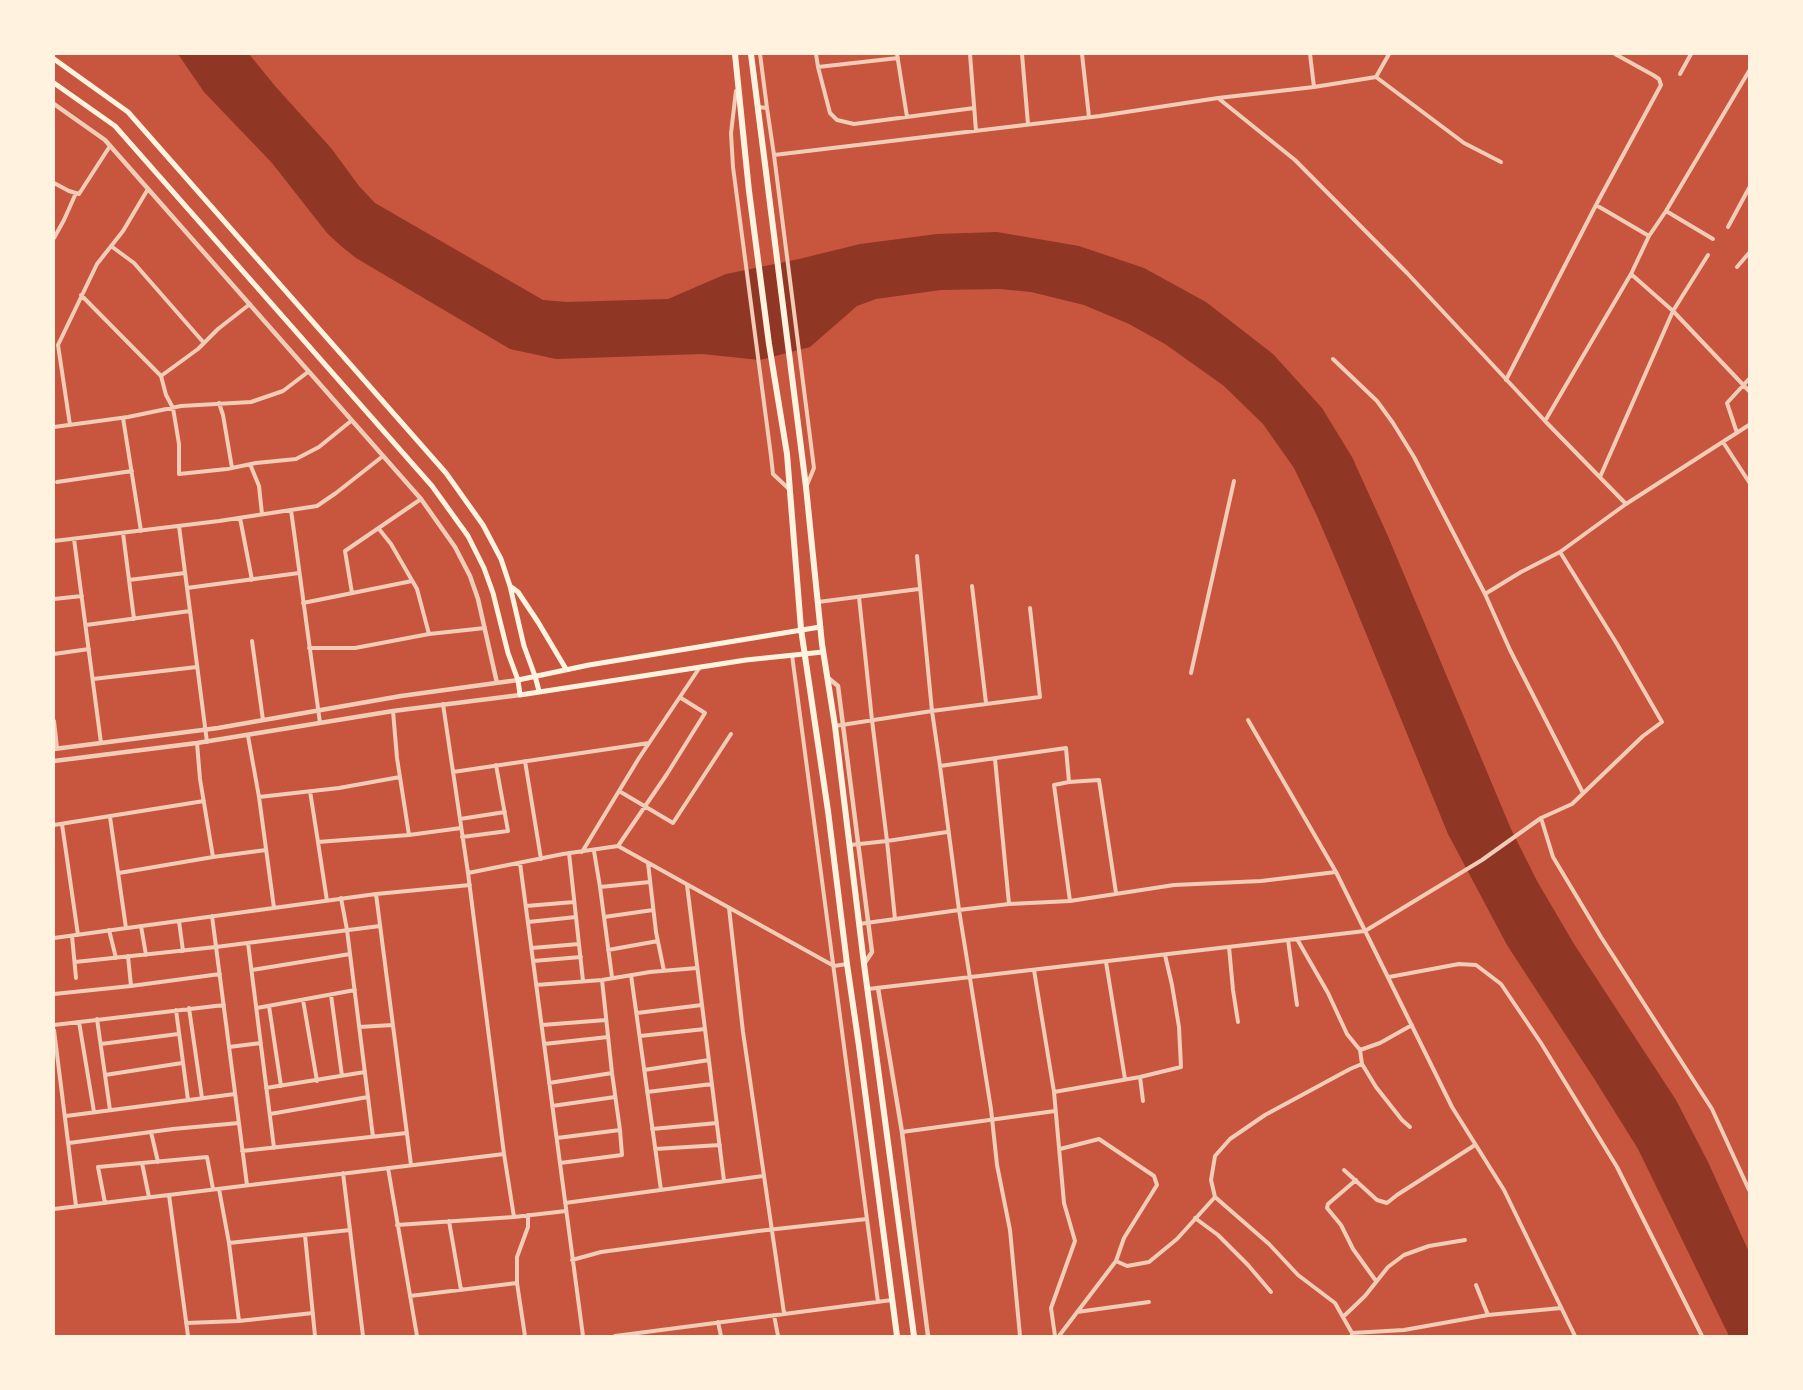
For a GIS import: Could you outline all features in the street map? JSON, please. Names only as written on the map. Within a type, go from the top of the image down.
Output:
[{"type":"highway","points":[[735,54],[749,191],[790,489],[801,629],[828,811],[897,1336]]},
{"type":"highway","points":[[751,54],[806,487],[823,652],[835,726],[864,964],[914,1336]]},
{"type":"main road","points":[[54,59],[128,112],[446,474],[483,525],[501,559],[510,586],[524,646],[539,691]]},
{"type":"main road","points":[[54,82],[116,126],[432,486],[468,536],[484,568],[493,593],[508,653],[518,680],[520,695],[823,652]]},
{"type":"main road","points":[[510,586],[518,592],[566,669]]},
{"type":"main road","points":[[518,680],[566,669],[820,627]]},
{"type":"street","points":[[760,54],[814,468],[806,487]]},
{"type":"street","points":[[816,54],[830,113],[837,120],[854,124],[974,108]]},
{"type":"street","points":[[970,54],[976,130]]},
{"type":"street","points":[[1022,54],[1028,124]]},
{"type":"street","points":[[1082,54],[1089,117]]},
{"type":"street","points":[[1310,54],[1314,87]]},
{"type":"street","points":[[1376,77],[1389,54]]},
{"type":"street","points":[[1506,380],[1596,205],[1661,85],[1653,75],[1615,54]]},
{"type":"street","points":[[1680,74],[1691,54]]},
{"type":"street","points":[[818,67],[898,56],[908,117]]},
{"type":"street","points":[[1545,421],[1631,274],[1649,236],[1666,211],[1749,71]]},
{"type":"street","points":[[774,155],[1089,117],[1376,77],[1464,143],[1501,162]]},
{"type":"street","points":[[738,79],[731,133],[733,167],[773,474],[790,489]]},
{"type":"street","points":[[1218,98],[1295,160],[1407,273],[1506,380],[1626,504]]},
{"type":"street","points":[[54,104],[95,132],[110,146],[421,499],[455,547],[470,576],[485,628],[497,683]]},
{"type":"street","points":[[758,107],[767,108]]},
{"type":"street","points":[[54,183],[79,194],[110,146]]},
{"type":"street","points":[[1728,227],[1749,188]]},
{"type":"street","points":[[70,425],[58,345],[97,264],[123,231],[148,189]]},
{"type":"street","points":[[54,238],[76,193]]},
{"type":"street","points":[[1596,205],[1649,236]]},
{"type":"street","points":[[1666,211],[1713,239]]},
{"type":"street","points":[[111,246],[134,263],[204,343]]},
{"type":"street","points":[[1737,267],[1749,253]]},
{"type":"street","points":[[1600,477],[1673,311],[1708,255]]},
{"type":"street","points":[[1631,274],[1673,311],[1749,391]]},
{"type":"street","points":[[81,295],[161,376],[166,395],[173,408],[179,444],[179,474],[296,459],[319,447],[351,421]]},
{"type":"street","points":[[161,376],[250,304]]},
{"type":"street","points":[[1333,359],[1377,401],[1394,422],[1414,456],[1485,594],[1514,657],[1583,793]]},
{"type":"street","points":[[54,427],[123,418],[173,408],[251,402],[284,391],[308,372]]},
{"type":"street","points":[[1737,433],[1727,403],[1749,379]]},
{"type":"street","points":[[220,403],[232,468]]},
{"type":"street","points":[[123,418],[141,530]]},
{"type":"street","points":[[1485,594],[1521,572],[1560,552],[1626,504],[1749,425]]},
{"type":"street","points":[[1723,442],[1749,482]]},
{"type":"street","points":[[54,541],[240,518],[317,506],[383,456]]},
{"type":"street","points":[[250,464],[259,486],[262,514]]},
{"type":"street","points":[[57,482],[132,471]]},
{"type":"street","points":[[1191,673],[1234,481]]},
{"type":"street","points":[[352,593],[345,551],[421,499]]},
{"type":"street","points":[[291,510],[320,723]]},
{"type":"street","points":[[240,518],[252,580]]},
{"type":"street","points":[[179,526],[207,742]]},
{"type":"street","points":[[379,529],[417,589],[429,634]]},
{"type":"street","points":[[123,533],[134,618]]},
{"type":"street","points":[[74,539],[101,743]]},
{"type":"street","points":[[868,989],[1366,931],[1459,874],[1541,818],[1572,804],[1643,736],[1662,722],[1617,644],[1560,552]]},
{"type":"street","points":[[917,556],[932,711],[947,832],[993,1120],[997,1165],[1010,1230],[1020,1336]]},
{"type":"street","points":[[129,580],[185,573]]},
{"type":"street","points":[[187,588],[299,574]]},
{"type":"street","points":[[303,603],[412,581]]},
{"type":"street","points":[[972,586],[986,703]]},
{"type":"street","points":[[818,602],[919,589]]},
{"type":"street","points":[[54,600],[82,596]]},
{"type":"street","points":[[859,596],[895,919]]},
{"type":"street","points":[[835,726],[986,703],[1040,697],[1030,608]]},
{"type":"street","points":[[86,625],[190,611]]},
{"type":"street","points":[[309,648],[355,648],[429,634],[485,628]]},
{"type":"street","points":[[252,641],[263,720]]},
{"type":"street","points":[[54,654],[89,649]]},
{"type":"street","points":[[792,655],[878,1302]]},
{"type":"street","points":[[93,679],[197,667]]},
{"type":"street","points":[[582,852],[649,743],[700,668]]},
{"type":"street","points":[[827,677],[838,686],[872,952],[864,964]]},
{"type":"street","points":[[54,721],[56,748],[206,729],[401,696],[518,680]]},
{"type":"street","points":[[54,761],[197,744],[393,711],[520,695]]},
{"type":"street","points":[[618,846],[705,713],[681,698]]},
{"type":"street","points":[[444,704],[514,1217]]},
{"type":"street","points":[[393,711],[400,777],[409,835]]},
{"type":"street","points":[[1248,720],[1336,872],[1452,1107],[1504,1190],[1575,1336]]},
{"type":"street","points":[[619,791],[673,823],[731,734]]},
{"type":"street","points":[[248,736],[259,797],[274,908]]},
{"type":"street","points":[[453,772],[649,743]]},
{"type":"street","points":[[197,744],[213,857]]},
{"type":"street","points":[[940,766],[1066,748],[1069,782]]},
{"type":"street","points":[[994,759],[1009,904]]},
{"type":"street","points":[[525,761],[541,858]]},
{"type":"street","points":[[462,837],[508,831],[496,765]]},
{"type":"street","points":[[259,797],[339,788],[400,777]]},
{"type":"street","points":[[1070,901],[1054,785],[1069,782],[1099,780],[1116,893]]},
{"type":"street","points":[[310,791],[327,900]]},
{"type":"street","points":[[54,825],[204,801]]},
{"type":"street","points":[[460,819],[505,812]]},
{"type":"street","points":[[110,817],[126,928]]},
{"type":"street","points":[[1541,818],[1554,857],[1601,937],[1712,1109],[1749,1190]]},
{"type":"street","points":[[62,824],[78,935]]},
{"type":"street","points":[[318,842],[409,835],[461,828]]},
{"type":"street","points":[[850,845],[947,832]]},
{"type":"street","points":[[468,873],[541,858],[618,846],[834,966],[847,964]]},
{"type":"street","points":[[119,872],[266,850]]},
{"type":"street","points":[[594,851],[612,977]]},
{"type":"street","points":[[569,853],[584,981]]},
{"type":"street","points":[[520,863],[583,1336]]},
{"type":"street","points":[[648,863],[653,910],[664,971]]},
{"type":"street","points":[[859,924],[1009,904],[1070,901],[1174,885],[1261,881],[1336,872]]},
{"type":"street","points":[[600,887],[650,882]]},
{"type":"street","points":[[54,938],[341,898],[470,885]]},
{"type":"street","points":[[686,885],[724,1181]]},
{"type":"street","points":[[376,894],[411,1165]]},
{"type":"street","points":[[341,898],[347,930],[374,1137]]},
{"type":"street","points":[[526,906],[574,902]]},
{"type":"street","points":[[729,908],[743,1032],[784,1313]]},
{"type":"street","points":[[604,917],[653,910]]},
{"type":"street","points":[[212,916],[247,1185]]},
{"type":"street","points":[[528,922],[576,917]]},
{"type":"street","points":[[179,921],[183,951]]},
{"type":"street","points":[[141,926],[146,954]]},
{"type":"street","points":[[75,962],[183,951],[380,926]]},
{"type":"street","points":[[109,930],[116,958]]},
{"type":"street","points":[[72,936],[76,978]]},
{"type":"street","points":[[1297,938],[1328,993],[1347,1034],[1360,1050],[1362,1064],[1376,1087],[1402,1120],[1410,1127]]},
{"type":"street","points":[[1288,940],[1297,1005]]},
{"type":"street","points":[[608,950],[658,941]]},
{"type":"street","points":[[248,943],[274,1148]]},
{"type":"street","points":[[532,948],[579,944]]},
{"type":"street","points":[[1229,946],[1238,1022]]},
{"type":"street","points":[[252,970],[350,954]]},
{"type":"street","points":[[1054,1092],[1140,1077],[1181,1067],[1179,1027],[1165,955]]},
{"type":"street","points":[[128,956],[131,986]]},
{"type":"street","points":[[533,961],[581,957]]},
{"type":"street","points":[[1106,962],[1125,1079]]},
{"type":"street","points":[[1389,977],[1459,964],[1476,965],[1501,984],[1541,1043],[1617,1167],[1702,1336]]},
{"type":"street","points":[[536,985],[602,980],[612,977],[697,968]]},
{"type":"street","points":[[1034,970],[1054,1092],[1054,1111],[1060,1149],[1064,1203],[1075,1241],[1051,1308],[1055,1336]]},
{"type":"street","points":[[54,994],[220,974]]},
{"type":"street","points":[[631,975],[661,1190]]},
{"type":"street","points":[[560,1163],[622,1155],[602,980]]},
{"type":"street","points":[[878,988],[902,1132],[928,1336]]},
{"type":"street","points":[[256,1008],[331,996],[355,990]]},
{"type":"street","points":[[331,996],[342,1076]]},
{"type":"street","points":[[303,1000],[317,1080]]},
{"type":"street","points":[[54,1025],[224,1005]]},
{"type":"street","points":[[637,1013],[702,1005]]},
{"type":"street","points":[[269,1006],[281,1086]]},
{"type":"street","points":[[189,1008],[202,1098]]},
{"type":"street","points":[[176,1010],[188,1100]]},
{"type":"street","points":[[97,1019],[110,1110]]},
{"type":"street","points":[[542,1025],[606,1020]]},
{"type":"street","points":[[79,1022],[94,1112]]},
{"type":"street","points":[[360,1027],[393,1025]]},
{"type":"street","points":[[1360,1050],[1380,1043],[1412,1025]]},
{"type":"street","points":[[640,1036],[705,1028]]},
{"type":"street","points":[[54,1030],[76,1206]]},
{"type":"street","points":[[101,1044],[178,1034]]},
{"type":"street","points":[[544,1044],[608,1037]]},
{"type":"street","points":[[229,1047],[261,1043]]},
{"type":"street","points":[[644,1070],[709,1060]]},
{"type":"street","points":[[105,1074],[182,1063]]},
{"type":"street","points":[[1362,1064],[1350,1068],[1265,1115],[1230,1139],[1215,1156],[1211,1180],[1215,1197],[1270,1244],[1298,1275],[1335,1303],[1352,1334],[1404,1330],[1488,1315],[1561,1308]]},
{"type":"street","points":[[266,1088],[365,1072]]},
{"type":"street","points":[[549,1083],[612,1073]]},
{"type":"street","points":[[1140,1077],[1143,1101]]},
{"type":"street","points":[[647,1092],[712,1084]]},
{"type":"street","points":[[66,1116],[235,1094]]},
{"type":"street","points":[[270,1114],[368,1097]]},
{"type":"street","points":[[552,1106],[615,1097]]},
{"type":"street","points":[[902,1132],[1054,1111]]},
{"type":"street","points":[[69,1142],[239,1123]]},
{"type":"street","points":[[652,1129],[717,1123]]},
{"type":"street","points":[[556,1138],[620,1130]]},
{"type":"street","points":[[151,1132],[158,1162]]},
{"type":"street","points":[[242,1152],[407,1133]]},
{"type":"street","points":[[1059,1336],[1116,1262],[1124,1238],[1157,1185],[1154,1176],[1099,1139],[1060,1149]]},
{"type":"street","points":[[655,1149],[720,1144]]},
{"type":"street","points":[[1344,1170],[1377,1200],[1386,1203],[1475,1145]]},
{"type":"street","points":[[54,1209],[504,1154]]},
{"type":"street","points":[[105,1203],[98,1167],[207,1157],[213,1189]]},
{"type":"street","points":[[142,1163],[149,1197]]},
{"type":"street","points":[[388,1168],[417,1336]]},
{"type":"street","points":[[343,1173],[363,1336]]},
{"type":"street","points":[[565,1203],[763,1176]]},
{"type":"street","points":[[1356,1180],[1328,1204],[1327,1208],[1341,1225],[1353,1249],[1376,1281]]},
{"type":"street","points":[[219,1189],[229,1243],[239,1321]]},
{"type":"street","points":[[169,1195],[188,1336]]},
{"type":"street","points":[[1116,1262],[1128,1266],[1149,1262],[1177,1239],[1215,1197]]},
{"type":"street","points":[[397,1224],[528,1216],[566,1211]]},
{"type":"street","points":[[525,1336],[517,1283],[517,1257],[526,1236],[528,1216]]},
{"type":"street","points":[[1195,1218],[1218,1235],[1248,1265],[1271,1292]]},
{"type":"street","points":[[572,1260],[601,1252],[867,1219]]},
{"type":"street","points":[[449,1221],[461,1290]]},
{"type":"street","points":[[229,1243],[350,1230]]},
{"type":"street","points":[[305,1235],[315,1336]]},
{"type":"street","points":[[1343,1317],[1364,1296],[1388,1267],[1404,1255],[1429,1246],[1465,1240]]},
{"type":"street","points":[[410,1296],[517,1283]]},
{"type":"street","points":[[1476,1285],[1488,1315]]},
{"type":"street","points":[[615,1336],[892,1300]]},
{"type":"street","points":[[1077,1312],[1149,1302]]},
{"type":"street","points":[[186,1323],[239,1321],[313,1313]]},
{"type":"street","points":[[774,1315],[778,1336]]},
{"type":"street","points":[[718,1322],[721,1336]]},
{"type":"shaded area","points":[[178,54],[249,54],[331,148],[359,186],[375,203],[543,300],[567,302],[668,299],[726,274],[860,244],[937,234],[997,232],[1079,246],[1144,268],[1206,302],[1273,354],[1322,408],[1352,457],[1387,534],[1511,829],[1537,881],[1574,944],[1676,1100],[1708,1162],[1749,1252],[1749,1336],[1729,1336],[1638,1149],[1507,945],[1448,834],[1338,565],[1294,468],[1263,424],[1224,386],[1165,344],[1129,324],[1084,305],[1031,292],[1000,289],[941,290],[876,299],[857,306],[810,347],[760,360],[702,354],[556,359],[510,349],[356,258],[341,246],[327,233],[272,163],[204,92]]}]
